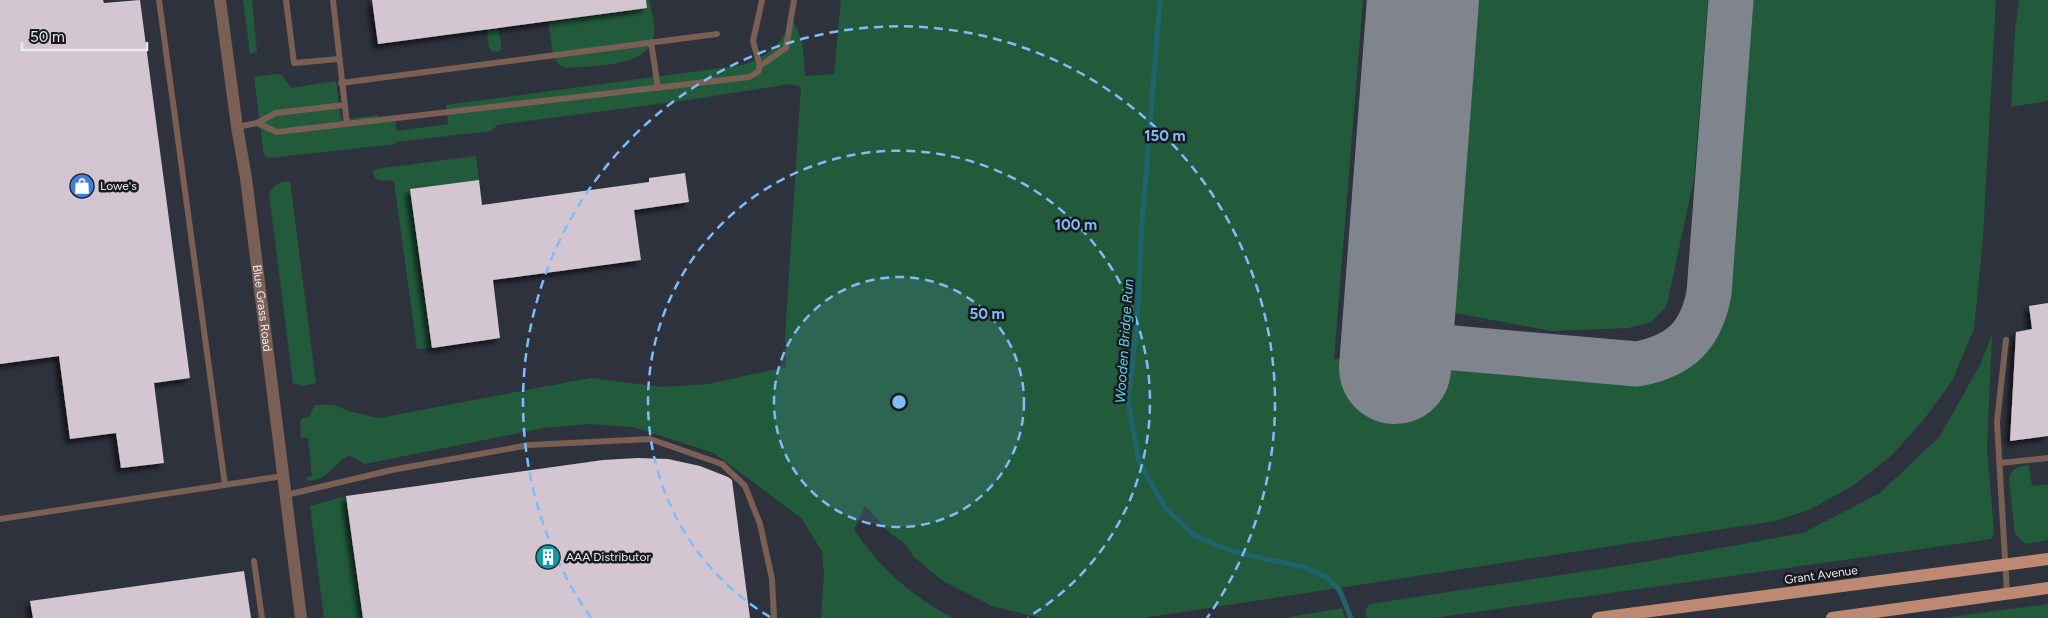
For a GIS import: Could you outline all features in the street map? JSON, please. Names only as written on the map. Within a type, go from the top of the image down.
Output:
[{"type":"main road","name":"Grant Avenue","points":[[1598,618],[2048,559]]},
{"type":"main road","points":[[1832,618],[2048,588]]},
{"type":"street","name":"Blue Grass Road","points":[[220,0],[236,127],[246,178],[302,618]]},
{"type":"lane","points":[[158,0],[225,485]]},
{"type":"lane","points":[[286,0],[294,62],[339,59]]},
{"type":"lane","points":[[333,0],[347,124]]},
{"type":"lane","points":[[257,123],[277,132],[749,77],[758,72],[760,66],[753,41],[762,0]]},
{"type":"lane","points":[[760,66],[786,48],[794,0]]},
{"type":"lane","points":[[341,83],[717,34]]},
{"type":"lane","points":[[651,42],[658,88]]},
{"type":"lane","points":[[236,127],[257,123],[276,113],[344,106]]},
{"type":"lane","points":[[2006,340],[1997,422],[2007,593]]},
{"type":"lane","points":[[286,496],[392,470],[528,445],[650,439],[722,464],[745,486],[760,524],[772,579],[774,618]]},
{"type":"lane","points":[[2000,464],[2048,458]]},
{"type":"lane","points":[[0,519],[284,476]]},
{"type":"lane","points":[[254,561],[262,618]]},
{"type":"green space","points":[[243,0],[252,0],[257,52],[250,54]]},
{"type":"green space","points":[[483,0],[494,0],[501,44],[499,52],[491,51],[489,47]]},
{"type":"green space","points":[[545,0],[649,0],[654,22],[654,35],[650,46],[642,54],[619,63],[563,67],[557,62],[553,54]]},
{"type":"green space","points":[[841,0],[1363,0],[1334,359],[1619,382],[1650,379],[1683,364],[1710,338],[1720,316],[1725,293],[1748,0],[1996,0],[1983,237],[1974,329],[1952,381],[1922,422],[1892,455],[1854,485],[1811,509],[1775,521],[1143,618],[1041,618],[992,606],[943,581],[914,557],[903,542],[892,535],[865,506],[854,530],[875,557],[910,591],[953,618],[821,618],[824,574],[822,551],[801,518],[714,453],[633,427],[589,424],[544,428],[365,464],[349,455],[326,474],[315,480],[308,481],[306,478],[312,476],[308,438],[301,438],[300,422],[302,418],[309,417],[315,405],[334,405],[352,412],[379,418],[590,378],[663,387],[708,384],[786,367],[785,336],[801,87],[790,84],[688,100],[497,125],[491,131],[269,158],[264,155],[254,77],[282,75],[291,88],[336,81],[341,120],[378,115],[379,123],[395,121],[397,131],[448,124],[446,105],[743,65],[760,58],[773,48],[784,35],[791,19],[801,39],[805,76],[834,74]]},
{"type":"green space","points":[[1479,0],[1708,0],[1694,178],[1668,300],[1665,308],[1651,322],[1628,328],[1551,331],[1455,313]]},
{"type":"green space","points":[[2019,0],[2048,0],[2048,101],[2011,107],[2015,30]]},
{"type":"green space","points":[[476,156],[479,180],[410,189],[432,348],[417,349],[394,181],[377,179],[373,172],[376,169]]},
{"type":"green space","points":[[290,181],[316,383],[302,386],[293,383],[269,194],[277,184]]},
{"type":"green space","points":[[1992,334],[1987,448],[1994,530],[1992,539],[1433,618],[1367,618],[1365,610],[1370,604],[1633,564],[1803,533],[1880,493],[1940,436],[1981,363]]},
{"type":"green space","points":[[2029,465],[2032,486],[2048,484],[2048,540],[2025,544],[2015,533],[2009,480],[2013,470]]},
{"type":"green space","points":[[346,496],[363,618],[324,618],[310,506]]},
{"type":"green space","points":[[2048,604],[2048,618],[1943,618]]},
{"type":"green space","points":[[1342,608],[1345,618],[1284,618]]},
{"type":"building","name":"Lowe's","points":[[0,0],[103,0],[104,3],[140,0],[190,378],[154,383],[164,463],[121,468],[116,433],[70,439],[59,356],[0,364]]},
{"type":"building","points":[[372,0],[646,0],[647,8],[378,44]]},
{"type":"building","points":[[685,173],[689,202],[634,210],[641,260],[493,280],[500,338],[432,348],[410,189],[479,180],[482,205],[649,182],[649,178]]},
{"type":"building","points":[[2048,303],[2048,436],[2010,441],[2016,332],[2032,329],[2029,306]]},
{"type":"building","name":"AAA Distributor","points":[[668,459],[700,466],[732,480],[750,618],[363,618],[346,496],[603,460]]},
{"type":"building","points":[[244,571],[251,618],[33,618],[30,601]]},
{"type":"waterway","name":"Wooden Bridge Run","points":[[1160,0],[1142,223],[1137,323],[1128,401],[1139,462],[1166,509],[1195,536],[1234,552],[1304,567],[1328,578],[1340,591],[1351,618]]},
{"type":"taxiway","points":[[1397,343],[1637,364],[1665,356],[1686,342],[1700,321],[1709,293],[1731,0]]},
{"type":"runway","points":[[1395,368],[1423,0]]},
{"type":"place","name":"Lowe's","points":[[82,186]]},
{"type":"place","name":"AAA Distributor","points":[[548,557]]}]
